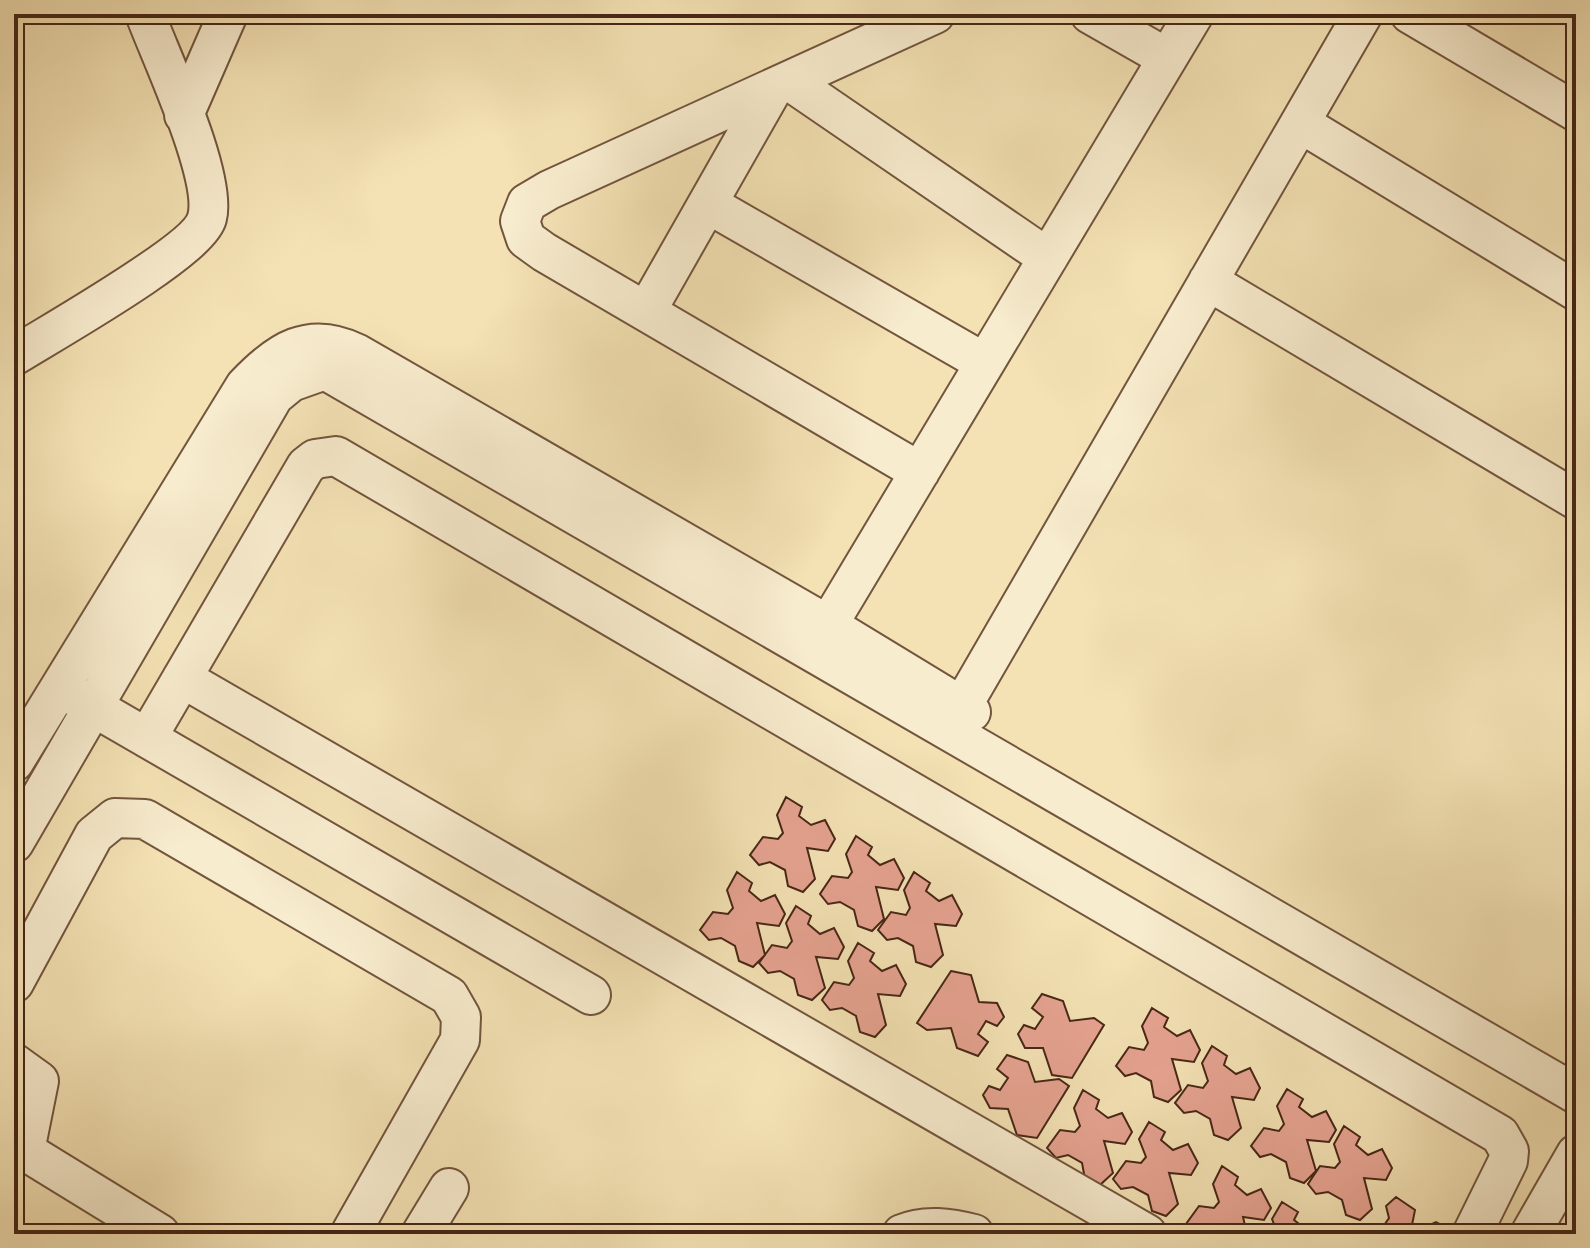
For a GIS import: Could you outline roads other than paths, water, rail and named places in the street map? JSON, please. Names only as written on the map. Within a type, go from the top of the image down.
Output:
[{"type":"street","points":[[14,356],[184,247],[207,220],[209,192],[184,115],[145,14]]},
{"type":"street","points":[[184,115],[228,14]]},
{"type":"street","points":[[920,472],[544,252],[526,239],[520,221],[527,203],[659,139],[781,87],[935,14]]},
{"type":"street","points":[[1090,14],[1167,58]]},
{"type":"street","points":[[828,625],[1194,14]]},
{"type":"street","points":[[955,718],[1363,14]]},
{"type":"street","points":[[1410,14],[1576,112]]},
{"type":"street","points":[[647,310],[781,87]]},
{"type":"street","points":[[781,87],[1048,258]]},
{"type":"street","points":[[1300,123],[1576,291]]},
{"type":"street","points":[[708,204],[985,363]]},
{"type":"street","points":[[1208,281],[1576,500]]},
{"type":"street","points":[[14,762],[245,386],[293,347],[329,342],[356,353],[828,625],[955,718],[1576,1094]]},
{"type":"street","points":[[14,843],[274,396],[291,382],[325,370],[1576,1064]]},
{"type":"street","points":[[147,738],[306,466],[326,455],[346,459],[1500,1135],[1509,1151],[1508,1161],[1472,1234]]},
{"type":"street","points":[[182,678],[1147,1234]]},
{"type":"street","points":[[58,686],[591,995]]},
{"type":"street","points":[[14,983],[94,835],[115,818],[145,819],[449,996],[461,1017],[460,1040],[350,1234]]},
{"type":"street","points":[[14,1063],[39,1081],[25,1151],[160,1234]]},
{"type":"street","points":[[1530,1234],[1576,1154]]},
{"type":"street","points":[[421,1234],[449,1188]]},
{"type":"street","points":[[902,1234],[913,1229],[952,1228],[974,1234]]}]
